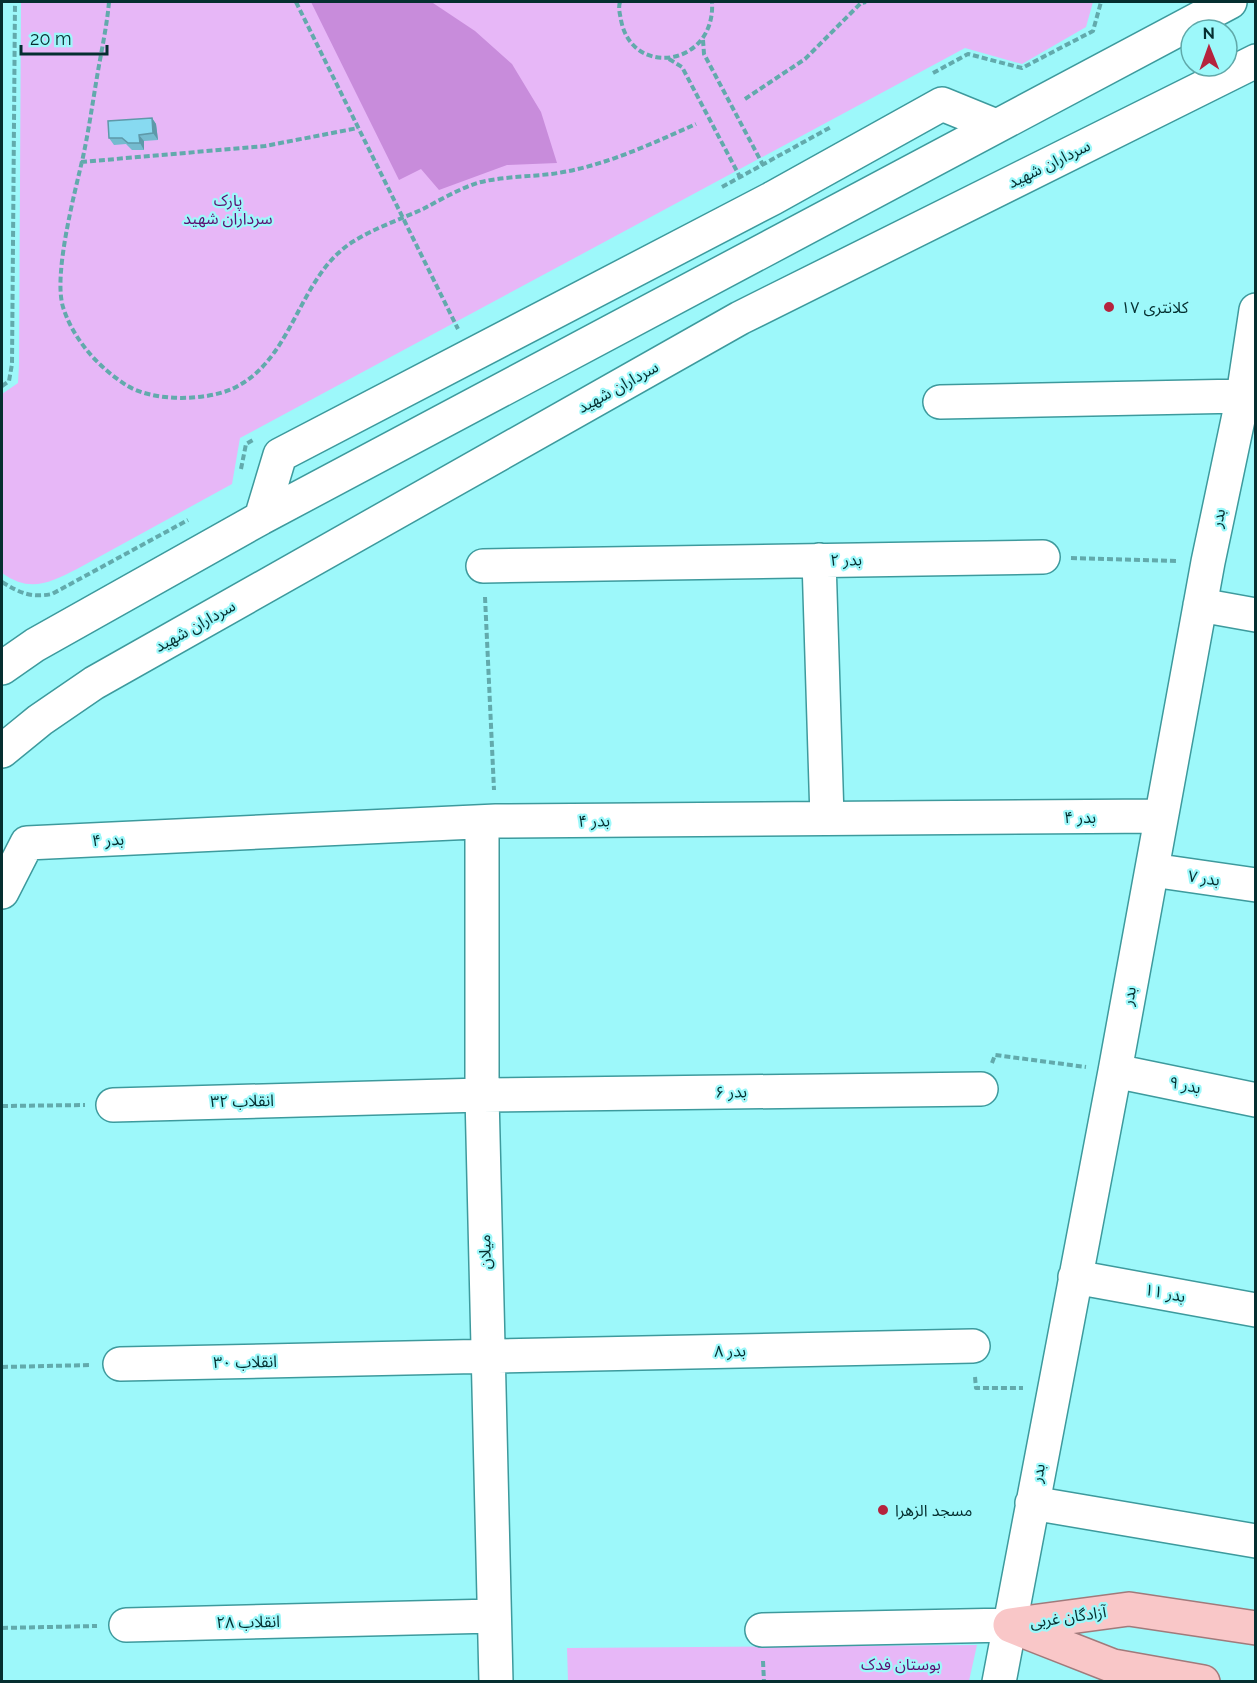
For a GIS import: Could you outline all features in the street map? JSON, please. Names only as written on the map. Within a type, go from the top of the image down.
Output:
[{"type":"main road","name":"آزادگان غربی","points":[[1010,1625],[1129,1609],[1256,1628]]},
{"type":"main road","name":"آزادگان غربی","points":[[1010,1625],[1113,1666],[1203,1682]]},
{"type":"street","points":[[2,668],[35,645],[261,518],[1229,2]]},
{"type":"street","name":"سرداران شهید","points":[[2,751],[40,720],[93,683],[740,318],[1256,61]]},
{"type":"street","points":[[261,518],[279,455],[473,356],[942,104],[996,126]]},
{"type":"street","name":"بدر","points":[[999,1682],[1115,1071],[1200,605],[1249,397],[1256,310]]},
{"type":"street","points":[[940,402],[1249,397]]},
{"type":"street","name":"بدر ۲","points":[[483,566],[1043,557]]},
{"type":"street","points":[[819,560],[827,818]]},
{"type":"street","points":[[1200,605],[1256,615]]},
{"type":"street","name":"بدر ۴","points":[[2,892],[27,843],[489,822],[1161,816]]},
{"type":"street","name":"میلان","points":[[489,822],[482,1095],[496,1682]]},
{"type":"street","name":"بدر ۷","points":[[1152,870],[1256,885]]},
{"type":"street","name":"بدر ۹","points":[[1115,1071],[1256,1100]]},
{"type":"street","name":"بدر ۶","points":[[482,1095],[981,1089]]},
{"type":"street","name":"انقلاب ۳۲","points":[[113,1105],[482,1095]]},
{"type":"street","name":"بدر ۱۱","points":[[1075,1276],[1256,1310]]},
{"type":"street","name":"بدر ۸","points":[[488,1356],[973,1346]]},
{"type":"street","name":"انقلاب ۳۰","points":[[120,1365],[488,1356]]},
{"type":"street","points":[[1032,1503],[1256,1541]]},
{"type":"street","name":"انقلاب ۲۸","points":[[126,1625],[494,1616]]},
{"type":"street","points":[[762,1630],[1010,1625]]},
{"type":"path","points":[[2,386],[9,381],[12,364],[15,2]]},
{"type":"path","points":[[109,2],[66,233],[60,277],[62,306],[81,342],[107,373],[131,389],[160,398],[198,397],[231,389],[258,372],[283,339],[311,286],[335,256],[354,241],[477,183],[558,173],[599,164],[643,148],[696,124]]},
{"type":"path","points":[[296,2],[473,356]]},
{"type":"path","points":[[620,2],[618,6],[622,28],[634,47],[650,55],[669,59],[682,67],[767,200]]},
{"type":"path","points":[[669,59],[689,52],[703,40],[711,23],[712,2]]},
{"type":"path","points":[[745,99],[805,59],[862,2]]},
{"type":"path","points":[[703,40],[704,54],[767,200]]},
{"type":"path","points":[[81,162],[265,146],[358,128]]},
{"type":"path","points":[[1043,557],[1209,562]]},
{"type":"path","points":[[483,566],[489,822]]},
{"type":"path","points":[[981,1089],[995,1055],[1115,1071]]},
{"type":"path","points":[[2,1106],[113,1105]]},
{"type":"path","points":[[973,1346],[976,1388],[1054,1388]]},
{"type":"path","points":[[2,1367],[120,1365]]},
{"type":"path","points":[[2,1628],[126,1625]]},
{"type":"green space","name":"پارک سرداران شهید","points":[[21,2],[1093,2],[1086,27],[1022,64],[965,48],[240,438],[232,484],[77,569],[48,582],[31,584],[22,583],[2,573],[2,394],[18,383],[19,365]]},
{"type":"green space","name":"بوستان فدک","points":[[977,1645],[969,1681],[568,1681],[567,1648]]},
{"type":"shaded area","points":[[311,2],[433,3],[475,31],[512,64],[541,112],[557,163],[507,165],[439,190],[421,169],[399,180]]},
{"type":"building","points":[[152,118],[153,133],[139,135],[140,143],[128,143],[122,138],[109,138],[108,121]]},
{"type":"place","name":"کلانتری ۱۷","points":[[1109,307]]},
{"type":"place","name":"مسجد الزهرا","points":[[883,1510]]}]
